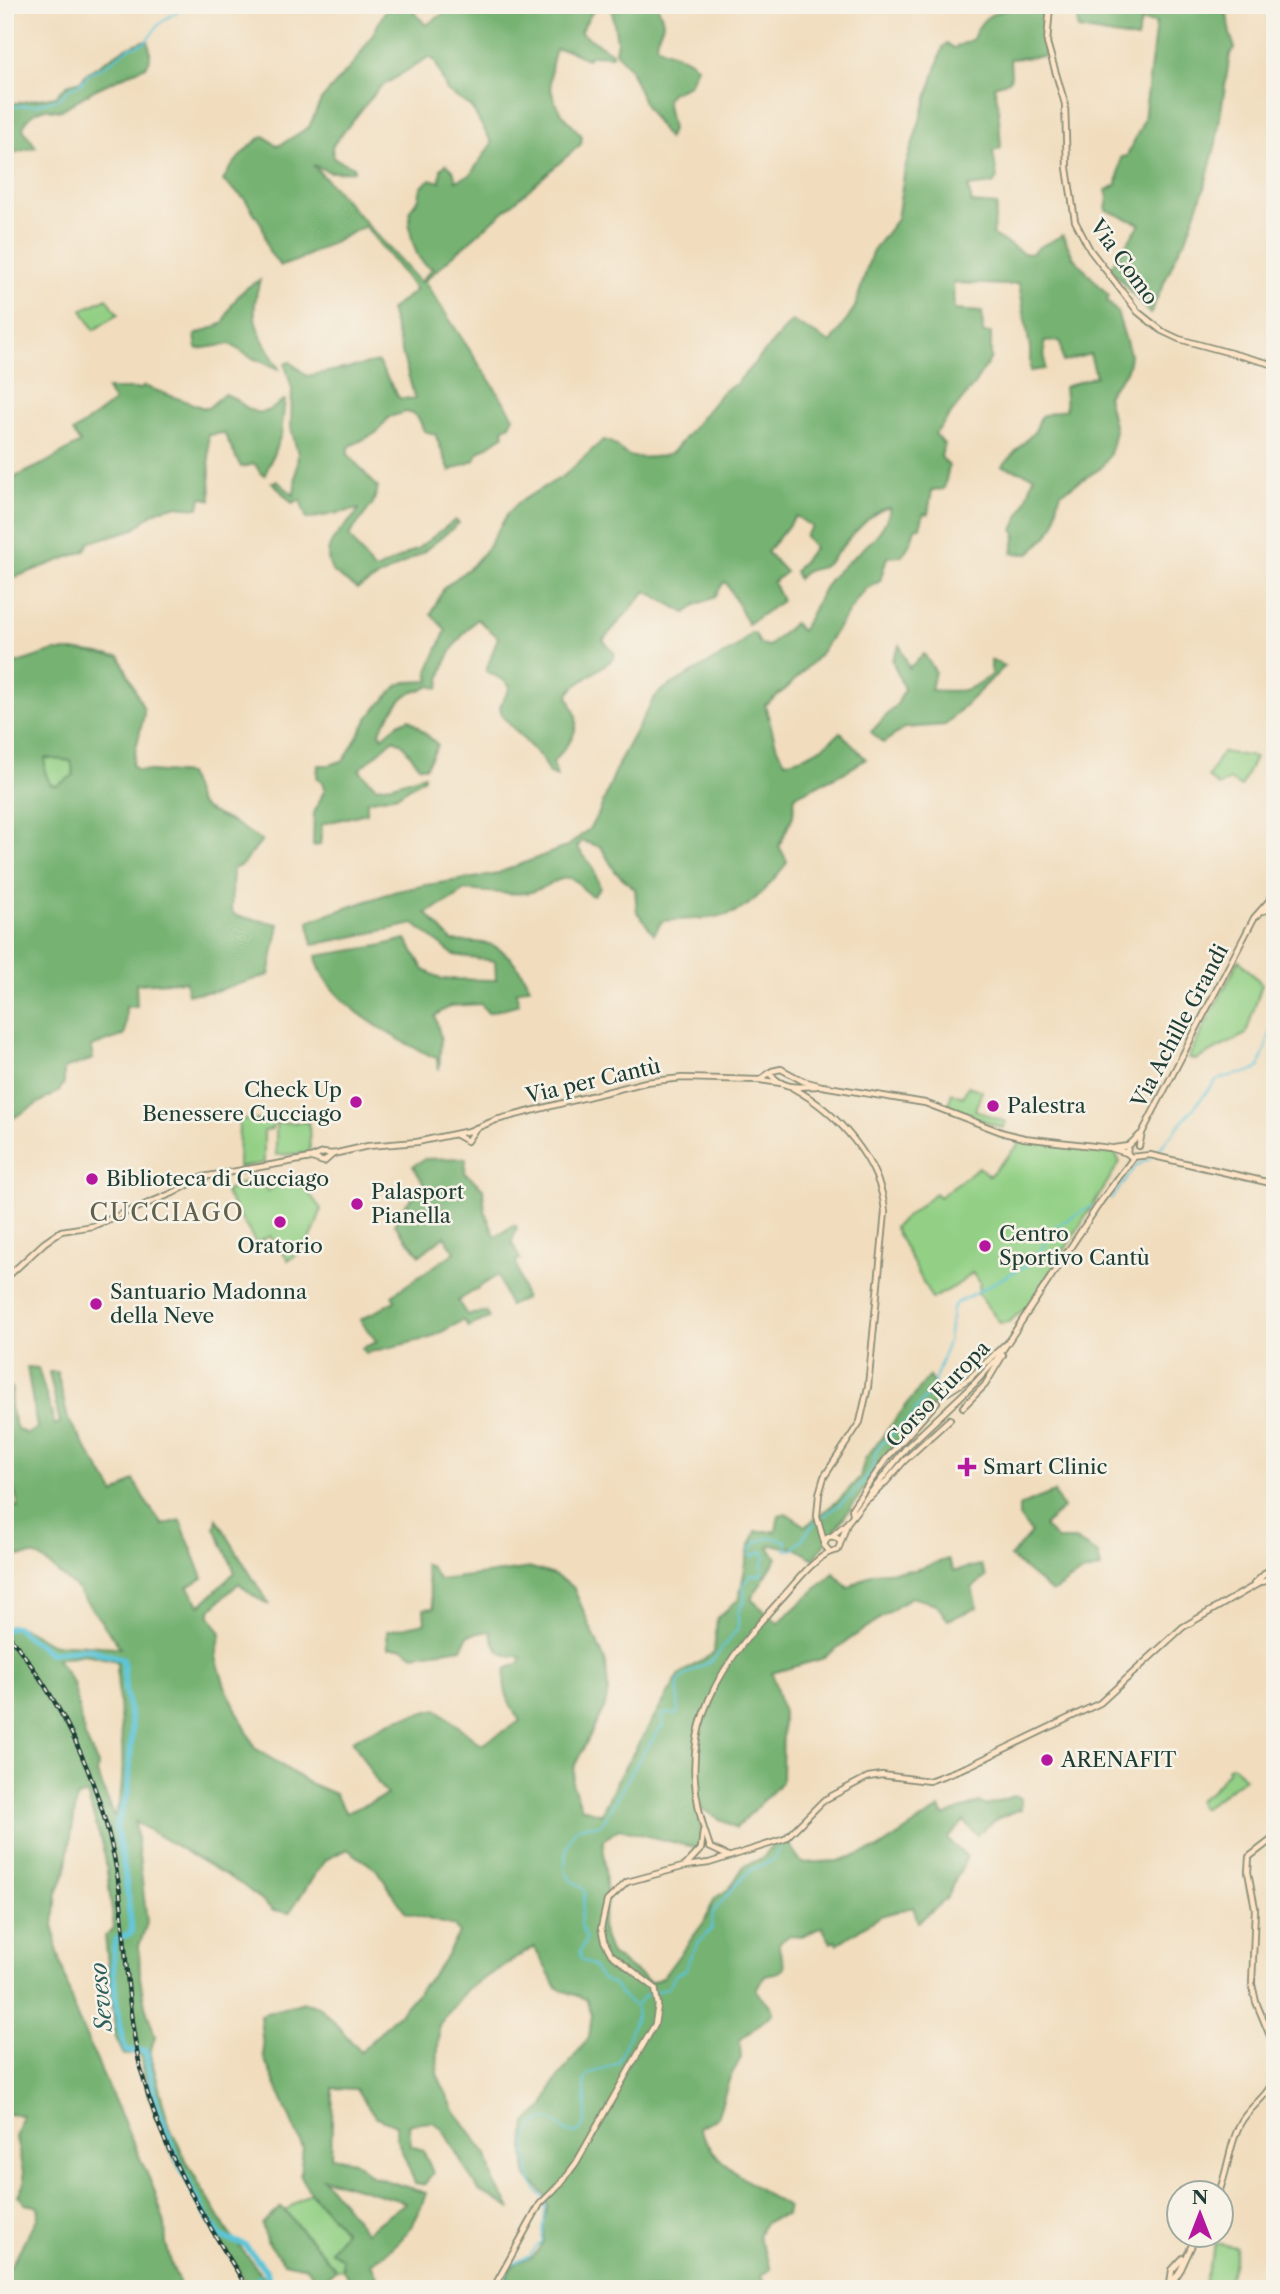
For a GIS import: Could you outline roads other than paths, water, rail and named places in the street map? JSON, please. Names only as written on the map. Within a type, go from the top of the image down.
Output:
[{"type":"main road","name":"Via Como","points":[[1050,5],[1047,43],[1065,104],[1067,168],[1074,218],[1090,250],[1138,312],[1161,331],[1179,339],[1275,365]]},
{"type":"main road","name":"Via Achille Grandi","points":[[1127,1153],[1135,1149],[1247,934],[1268,904],[1275,880]]},
{"type":"main road","points":[[760,1080],[781,1069],[803,1085],[807,1096]]},
{"type":"main road","points":[[770,1074],[781,1083],[807,1096],[842,1126],[874,1175],[885,1205],[883,1249],[865,1405],[860,1422],[849,1442],[824,1477],[817,1505],[817,1517],[824,1543],[830,1552]]},
{"type":"main road","name":"Via per Cantù","points":[[470,1133],[477,1127],[556,1104],[646,1082],[682,1079],[760,1080],[781,1083]]},
{"type":"main road","points":[[793,1088],[803,1085],[822,1086],[915,1100],[1024,1138],[1135,1149],[1150,1155],[1275,1184]]},
{"type":"main road","points":[[461,1135],[467,1140],[470,1133]]},
{"type":"main road","points":[[5,1279],[57,1233],[99,1224],[173,1193],[194,1180],[319,1158],[368,1146],[417,1142],[451,1134],[470,1133]]},
{"type":"main road","points":[[1110,1148],[1127,1153],[1135,1149]]},
{"type":"main road","name":"Corso Europa","points":[[814,1563],[824,1543],[847,1523],[906,1448],[986,1372],[1014,1336],[1135,1149]]},
{"type":"main road","name":"Corso Europa","points":[[1117,1177],[1127,1153]]},
{"type":"main road","points":[[948,1392],[970,1378],[996,1350],[1014,1336]]},
{"type":"main road","points":[[963,1407],[985,1385],[1014,1336]]},
{"type":"main road","points":[[995,1369],[1003,1366]]},
{"type":"main road","points":[[853,1515],[852,1508],[886,1459],[937,1402]]},
{"type":"main road","points":[[860,1505],[950,1419]]},
{"type":"main road","name":"Corso Europa","points":[[710,1847],[695,1778],[695,1746],[702,1714],[724,1670],[754,1629],[814,1563],[838,1550],[847,1523]]},
{"type":"main road","points":[[822,1530],[840,1542]]},
{"type":"main road","points":[[493,2289],[526,2227],[545,2198],[576,2163],[650,2035],[657,2015],[655,1988],[611,1954],[604,1941],[601,1928],[603,1914],[607,1901],[615,1891],[627,1882],[713,1861],[785,1839],[824,1800],[868,1777],[882,1775],[933,1780],[969,1766],[1094,1706],[1104,1700],[1164,1641],[1251,1588],[1262,1580],[1275,1564]]},
{"type":"main road","points":[[1262,1580],[1275,1580]]},
{"type":"main road","points":[[704,1829],[699,1858],[705,1863]]},
{"type":"main road","points":[[1275,1837],[1249,1857],[1248,1872],[1255,1908],[1252,1984],[1256,2002],[1275,2048]]},
{"type":"main road","points":[[686,1866],[700,1851],[710,1847],[715,1852],[728,1856]]},
{"type":"main road","points":[[713,1861],[715,1852]]},
{"type":"main road","points":[[1223,2178],[1242,2120],[1267,2093],[1275,2076]]},
{"type":"main road","points":[[1169,2287],[1181,2270],[1190,2248]]},
{"type":"waterway","points":[[5,111],[9,107],[35,105],[60,98],[71,87],[79,85],[91,72],[105,66],[129,48],[146,42],[158,25],[189,5]]},
{"type":"waterway","points":[[1157,1152],[1216,1081],[1259,1068],[1275,1019]]},
{"type":"waterway","points":[[1111,1199],[1137,1165],[1150,1159]]},
{"type":"waterway","points":[[824,1516],[851,1496],[870,1473],[878,1447],[911,1417],[932,1388],[948,1342],[955,1304],[1027,1265],[1056,1226],[1092,1206]]},
{"type":"waterway","points":[[502,2289],[509,2267],[528,2257],[535,2247],[542,2243],[546,2200],[534,2188],[530,2176],[526,2150],[529,2134],[532,2128],[546,2119],[571,2133],[576,2134],[581,2129],[586,2116],[585,2080],[589,2074],[618,2063],[637,2014],[635,2006],[625,1999],[613,1984],[602,1979],[593,1966],[581,1959],[580,1952],[586,1939],[580,1924],[585,1891],[567,1874],[565,1860],[571,1836],[580,1826],[599,1825],[603,1822],[645,1749],[663,1725],[663,1716],[667,1713],[678,1713],[678,1682],[713,1660],[738,1628],[738,1613],[745,1600],[743,1584],[752,1575],[762,1575],[762,1563],[766,1557],[763,1551],[752,1557],[750,1551],[756,1543],[776,1538],[786,1541],[785,1550],[793,1550],[815,1523]]},
{"type":"waterway","name":"Seveso","points":[[5,1630],[17,1627],[49,1653],[88,1649],[123,1659],[132,1728],[128,1792],[116,1827],[125,1874],[131,1933],[116,1939],[113,1962],[117,2012],[123,2041],[126,2051],[146,2051],[155,2098],[163,2122],[182,2170],[206,2214],[219,2234],[245,2245],[252,2253],[267,2272],[268,2289]]},
{"type":"waterway","points":[[635,2006],[648,1993],[668,1988],[676,1974],[686,1970],[698,1943],[712,1928],[713,1912],[741,1879],[751,1870],[773,1860],[780,1848]]},
{"type":"waterway","points":[[248,2283],[267,2271]]},
{"type":"waterway","points":[[236,2289],[240,2286]]},
{"type":"railway","points":[[5,1631],[27,1659],[64,1719],[93,1783],[113,1851],[122,1909],[132,2024],[150,2101],[160,2130],[186,2184],[248,2289]]},
{"type":"place","name":"Check Up Benessere Cucciago","points":[[356,1102]]},
{"type":"place","name":"Palestra","points":[[993,1106]]},
{"type":"place","name":"Biblioteca di Cucciago","points":[[92,1179]]},
{"type":"place","name":"Palasport Pianella","points":[[357,1204]]},
{"type":"place","name":"Oratorio","points":[[280,1222]]},
{"type":"place","name":"Centro Sportivo Cantù","points":[[985,1246]]},
{"type":"place","name":"Santuario Madonna della Neve","points":[[96,1304]]},
{"type":"place","name":"Smart Clinic","points":[[967,1467]]},
{"type":"place","name":"ARENAFIT","points":[[1047,1760]]},
{"type":"district","name":"CUCCIAGO","points":[[167,1213]]}]
